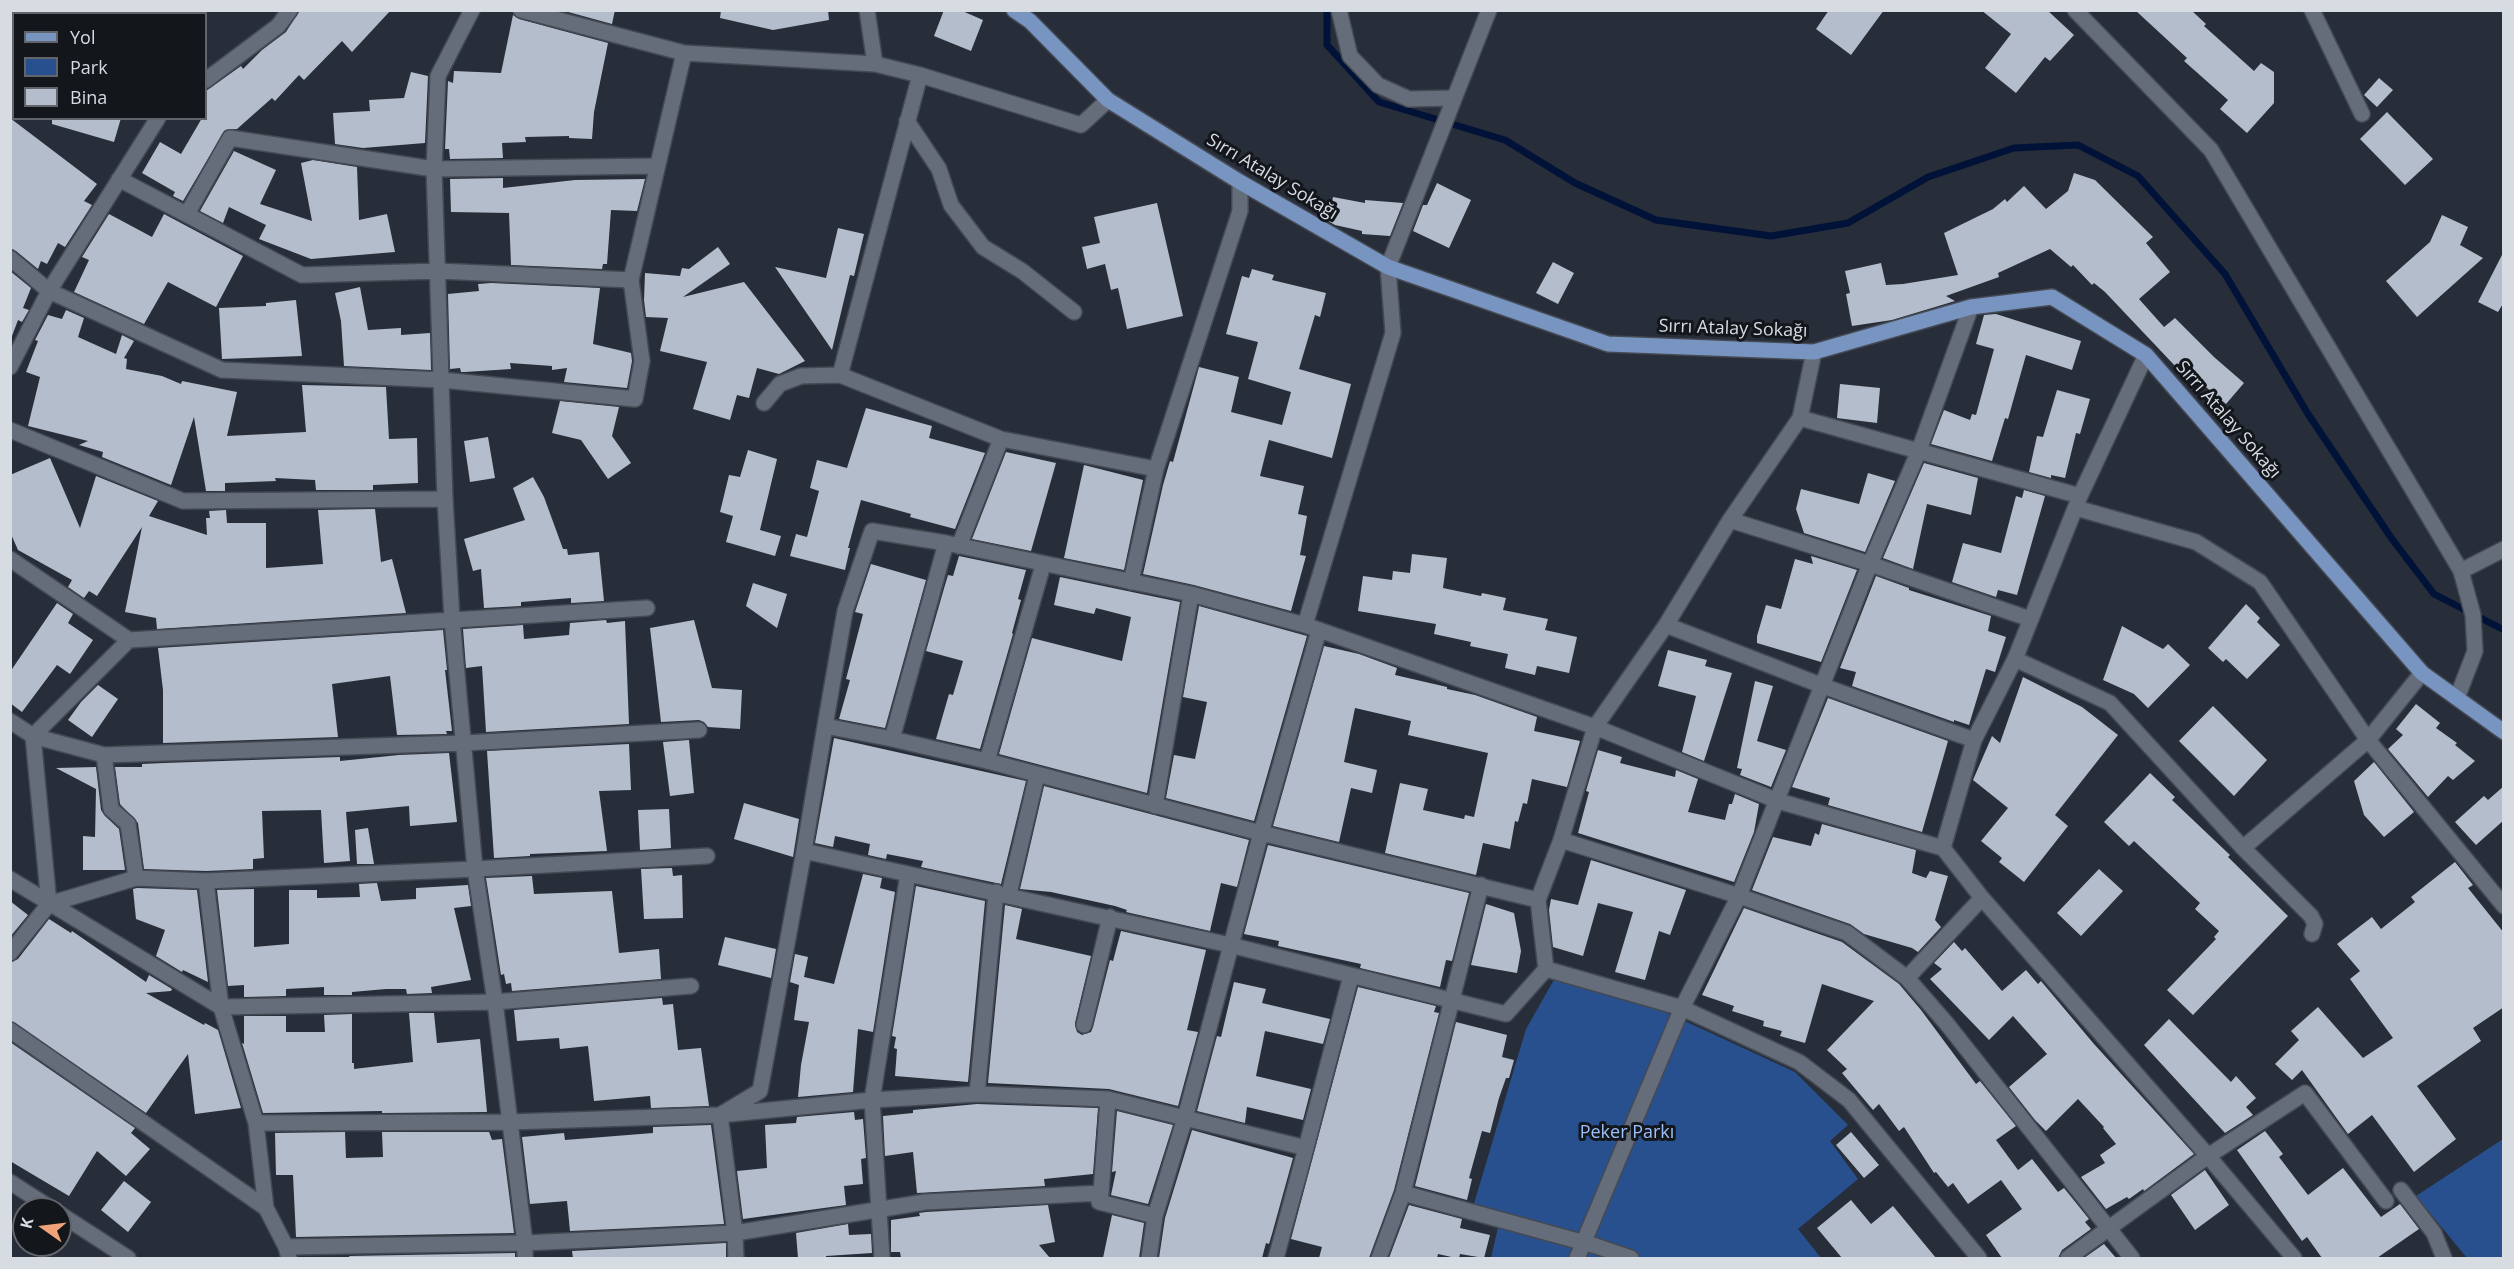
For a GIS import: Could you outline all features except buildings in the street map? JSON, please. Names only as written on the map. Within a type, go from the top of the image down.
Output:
[{"type":"main road","name":"Sırrı Atalay Sokağı","points":[[1014,10],[1033,16],[1108,100],[1240,182],[1388,267],[1608,344],[1814,352],[1971,307],[2052,297],[2146,355],[2422,674],[2504,732]]},
{"type":"street","points":[[207,79],[278,26],[290,10]]},
{"type":"street","points":[[472,10],[438,76],[434,169],[445,499],[452,619],[475,869],[495,1002],[525,1251]]},
{"type":"street","points":[[521,10],[684,53],[875,64],[920,75],[1081,125],[1108,100]]},
{"type":"street","points":[[867,10],[875,64]]},
{"type":"street","points":[[1339,10],[1350,56],[1378,85],[1409,99],[1454,98]]},
{"type":"street","points":[[1149,1258],[1155,1216],[1185,1118],[1261,833],[1312,627],[1393,333],[1388,267],[1489,10]]},
{"type":"street","points":[[2075,10],[2211,150],[2461,571],[2473,615],[2475,651],[2457,698]]},
{"type":"street","points":[[2312,10],[2362,114]]},
{"type":"street","points":[[10,258],[49,291],[222,370],[442,380],[635,399],[642,360],[631,280],[684,53]]},
{"type":"street","points":[[840,375],[920,75]]},
{"type":"street","points":[[10,367],[49,291],[157,120]]},
{"type":"street","points":[[907,121],[939,169],[951,205],[984,247],[1022,271],[1074,312]]},
{"type":"street","points":[[187,214],[230,138],[434,169],[657,166]]},
{"type":"street","points":[[119,178],[302,275],[439,271],[631,280]]},
{"type":"street","points":[[1131,582],[1156,469],[1240,211],[1240,182]]},
{"type":"street","points":[[1578,1258],[1582,1243],[1682,1008],[1739,896],[1870,564],[1918,453],[1971,307]]},
{"type":"street","points":[[804,851],[1110,917],[1506,1014],[1546,969],[1538,900],[1561,840],[1595,727],[1666,625],[1730,520],[1800,418],[1814,352]]},
{"type":"street","points":[[1943,848],[1974,740],[2015,660],[2078,502],[2146,355]]},
{"type":"street","points":[[764,403],[780,384],[801,376],[840,375],[1001,439],[1156,469]]},
{"type":"street","points":[[1800,418],[2078,502],[2196,542],[2260,582],[2368,740],[2504,906]]},
{"type":"street","points":[[10,430],[183,501],[445,499]]},
{"type":"street","points":[[892,739],[953,544],[1001,439]]},
{"type":"street","points":[[1730,520],[1870,564],[2030,619]]},
{"type":"street","points":[[720,1115],[760,1091],[845,611],[872,531],[953,544],[1043,565],[1191,594],[1312,627],[1595,727],[1778,801],[1943,848],[1982,898],[2208,1156],[2292,1258]]},
{"type":"street","points":[[2461,571],[2504,549]]},
{"type":"street","points":[[10,559],[129,640],[646,608]]},
{"type":"street","points":[[987,761],[1043,565]]},
{"type":"street","points":[[1155,806],[1191,594]]},
{"type":"street","points":[[1666,625],[1823,686],[1974,740]]},
{"type":"street","points":[[33,736],[129,640]]},
{"type":"street","points":[[2015,660],[2110,703],[2243,848],[2311,916],[2315,924],[2312,934]]},
{"type":"street","points":[[2243,848],[2368,740],[2422,674]]},
{"type":"street","points":[[10,721],[33,736],[104,755],[464,743],[699,730]]},
{"type":"street","points":[[825,726],[987,761],[1261,833],[1538,900]]},
{"type":"street","points":[[33,736],[49,904]]},
{"type":"street","points":[[104,755],[111,809],[128,824],[136,878]]},
{"type":"street","points":[[977,1094],[1002,893],[1036,775]]},
{"type":"street","points":[[1561,840],[1739,896],[1846,933],[1907,978],[1947,1024],[2132,1258]]},
{"type":"street","points":[[10,953],[49,904],[136,878],[206,881],[707,856]]},
{"type":"street","points":[[882,1258],[872,1100],[908,874]]},
{"type":"street","points":[[10,879],[221,1007],[495,1002],[691,986]]},
{"type":"street","points":[[206,881],[221,1007],[256,1123],[266,1208],[288,1253],[525,1251],[735,1233],[925,1202],[1101,1193]]},
{"type":"street","points":[[1379,1258],[1403,1193],[1481,885]]},
{"type":"street","points":[[1907,978],[1982,898]]},
{"type":"street","points":[[1084,1025],[1110,917]]},
{"type":"street","points":[[1546,969],[1682,1008],[1799,1062],[1848,1100],[1979,1258]]},
{"type":"street","points":[[1276,1258],[1351,976]]},
{"type":"street","points":[[10,1030],[266,1208]]},
{"type":"street","points":[[2068,1258],[2208,1156],[2304,1093],[2386,1201]]},
{"type":"street","points":[[256,1123],[510,1122],[720,1115],[872,1100],[977,1094],[1108,1099],[1306,1148]]},
{"type":"street","points":[[1108,1099],[1099,1202],[1155,1216]]},
{"type":"street","points":[[720,1115],[736,1258]]},
{"type":"street","points":[[10,1182],[33,1197]]},
{"type":"street","points":[[2401,1190],[2434,1233],[2444,1258]]},
{"type":"street","points":[[1403,1193],[1631,1258]]},
{"type":"street","points":[[72,1222],[128,1258]]},
{"type":"green space","name":"Peker Parkı","points":[[1555,978],[1661,1010],[1795,1072],[1848,1125],[1830,1141],[1858,1179],[1798,1229],[1821,1258],[1491,1258],[1499,1223],[1470,1217],[1526,1029]]},
{"type":"green space","points":[[2503,1139],[2503,1258],[2467,1258],[2416,1196]]},
{"type":"waterway","points":[[1327,10],[1327,45],[1379,102],[1505,140],[1575,183],[1656,220],[1771,236],[1848,223],[1928,177],[2014,148],[2078,145],[2138,176],[2225,274],[2308,414],[2392,539],[2434,594],[2504,630]]}]
